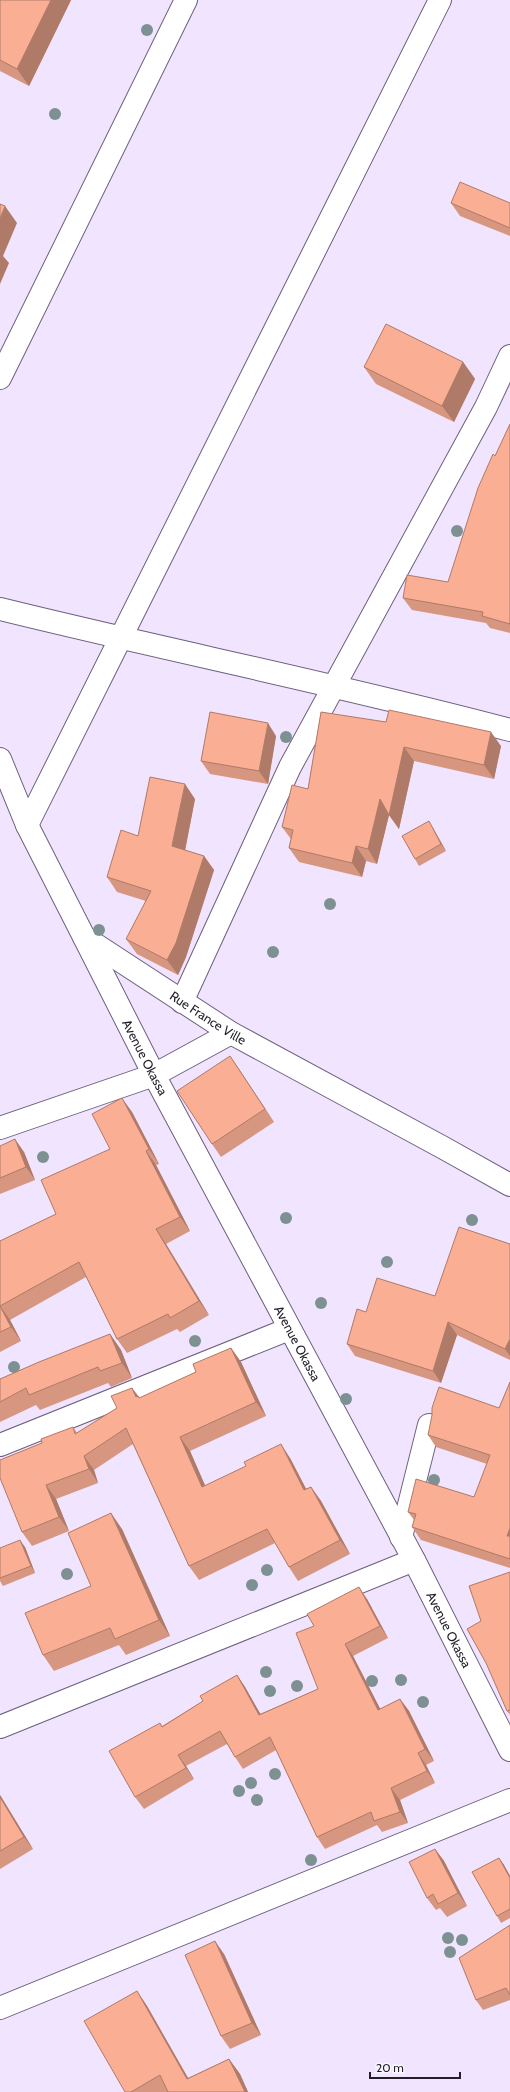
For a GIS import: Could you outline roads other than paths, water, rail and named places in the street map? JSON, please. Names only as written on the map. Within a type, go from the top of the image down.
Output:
[{"type":"street","points":[[0,378],[186,0]]},
{"type":"street","points":[[27,826],[77,728],[119,639],[440,0]]},
{"type":"street","points":[[182,1002],[283,780],[486,407],[510,356]]},
{"type":"street","points":[[0,609],[119,639],[334,686],[510,730]]},
{"type":"street","name":"Rue France Ville","points":[[0,759],[27,826],[84,938],[231,1033],[442,1146],[510,1185]]},
{"type":"street","name":"Avenue Okassa","points":[[84,938],[154,1075],[414,1560],[510,1750]]},
{"type":"street","points":[[0,1128],[154,1075],[231,1033]]},
{"type":"street","points":[[0,1445],[289,1329]]},
{"type":"street","points":[[401,1537],[429,1425]]},
{"type":"street","points":[[0,1727],[414,1560]]},
{"type":"street","points":[[0,2008],[510,1800]]}]
